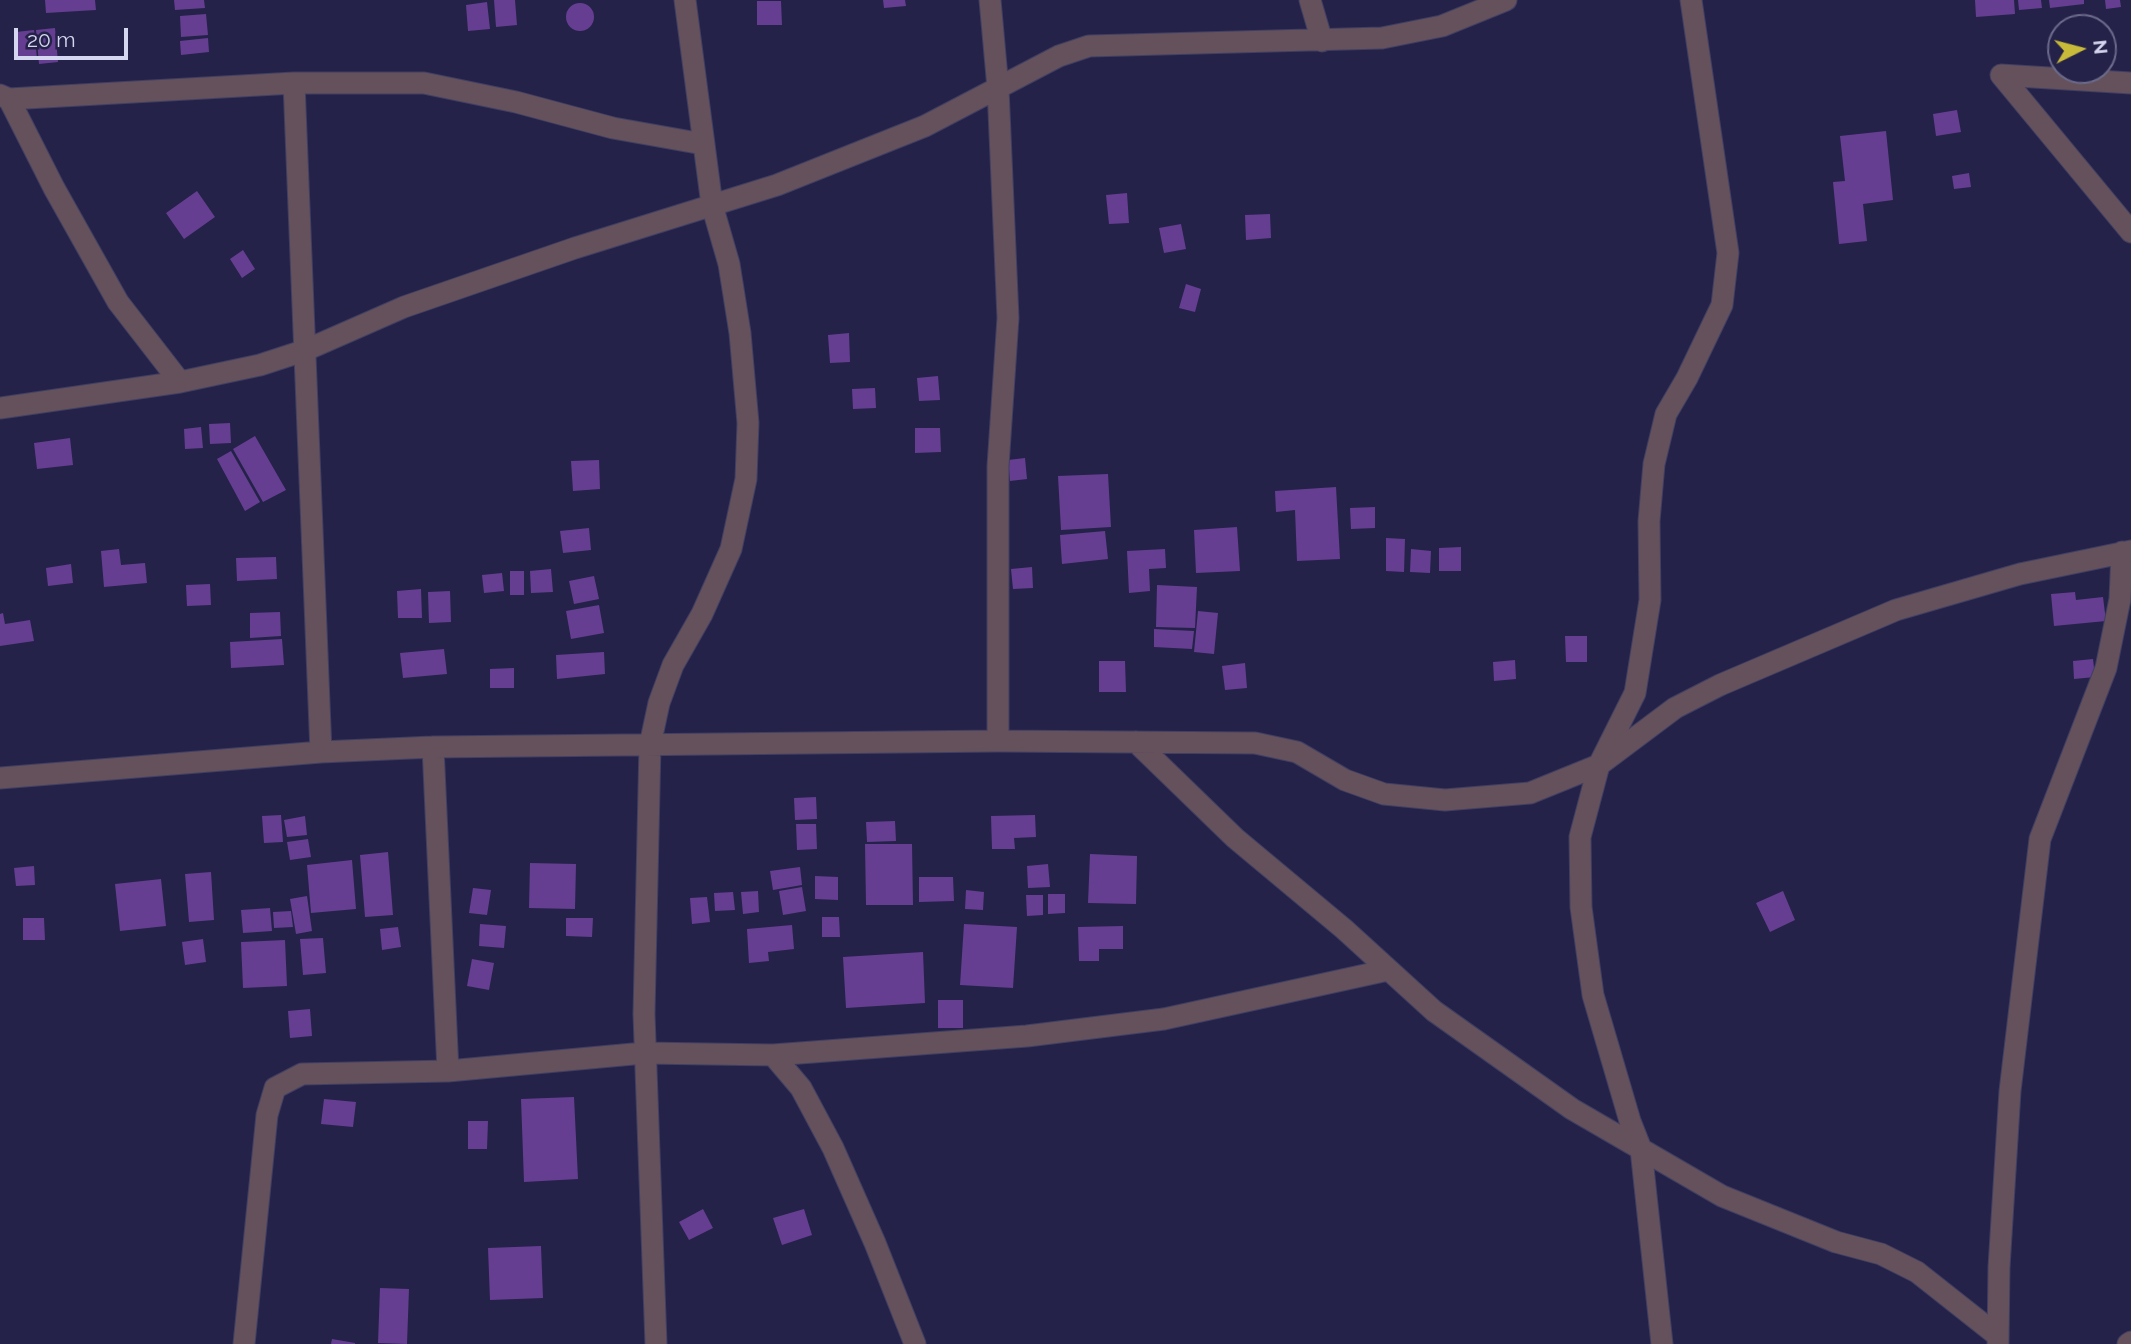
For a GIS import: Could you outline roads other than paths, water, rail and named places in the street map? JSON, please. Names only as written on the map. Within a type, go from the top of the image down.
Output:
[{"type":"street","points":[[656,1344],[645,1053],[650,744],[659,703],[673,665],[702,614],[731,549],[746,479],[748,423],[740,333],[729,264],[712,205],[685,0]]},
{"type":"street","points":[[990,0],[999,89],[1008,318],[998,466],[998,741]]},
{"type":"street","points":[[1310,0],[1322,41]]},
{"type":"street","points":[[0,408],[180,382],[260,365],[306,350],[404,307],[575,247],[777,185],[925,126],[1059,56],[1089,46],[1382,38],[1442,26],[1506,0]]},
{"type":"street","points":[[1662,1344],[1641,1149],[1630,1121],[1593,995],[1581,907],[1580,837],[1600,765],[1634,693],[1650,600],[1649,521],[1654,464],[1666,414],[1687,378],[1722,305],[1724,292],[1728,253],[1691,0]]},
{"type":"street","points":[[2131,83],[2001,75],[2131,232]]},
{"type":"street","points":[[180,382],[118,302],[5,97],[294,83],[424,83],[516,102],[613,128],[703,144]]},
{"type":"street","points":[[294,83],[321,752]]},
{"type":"street","points":[[0,778],[321,752],[433,747],[998,741],[1255,743],[1297,752],[1345,780],[1384,794],[1445,800],[1530,793],[1600,765],[1675,708],[1720,685],[1895,610],[2020,574],[2127,552],[2106,668],[2040,839],[2010,1091],[1998,1340]]},
{"type":"street","points":[[1136,742],[1235,838],[1344,929],[1434,1011],[1561,1101],[1722,1196],[1836,1242],[1881,1254],[1917,1272],[1998,1340]]},
{"type":"street","points":[[433,747],[448,1071]]},
{"type":"street","points":[[244,1344],[267,1115],[275,1088],[302,1074],[448,1071],[645,1053],[773,1055],[1027,1036],[1164,1018],[1388,970]]},
{"type":"street","points":[[773,1055],[801,1088],[833,1148],[915,1344]]}]
